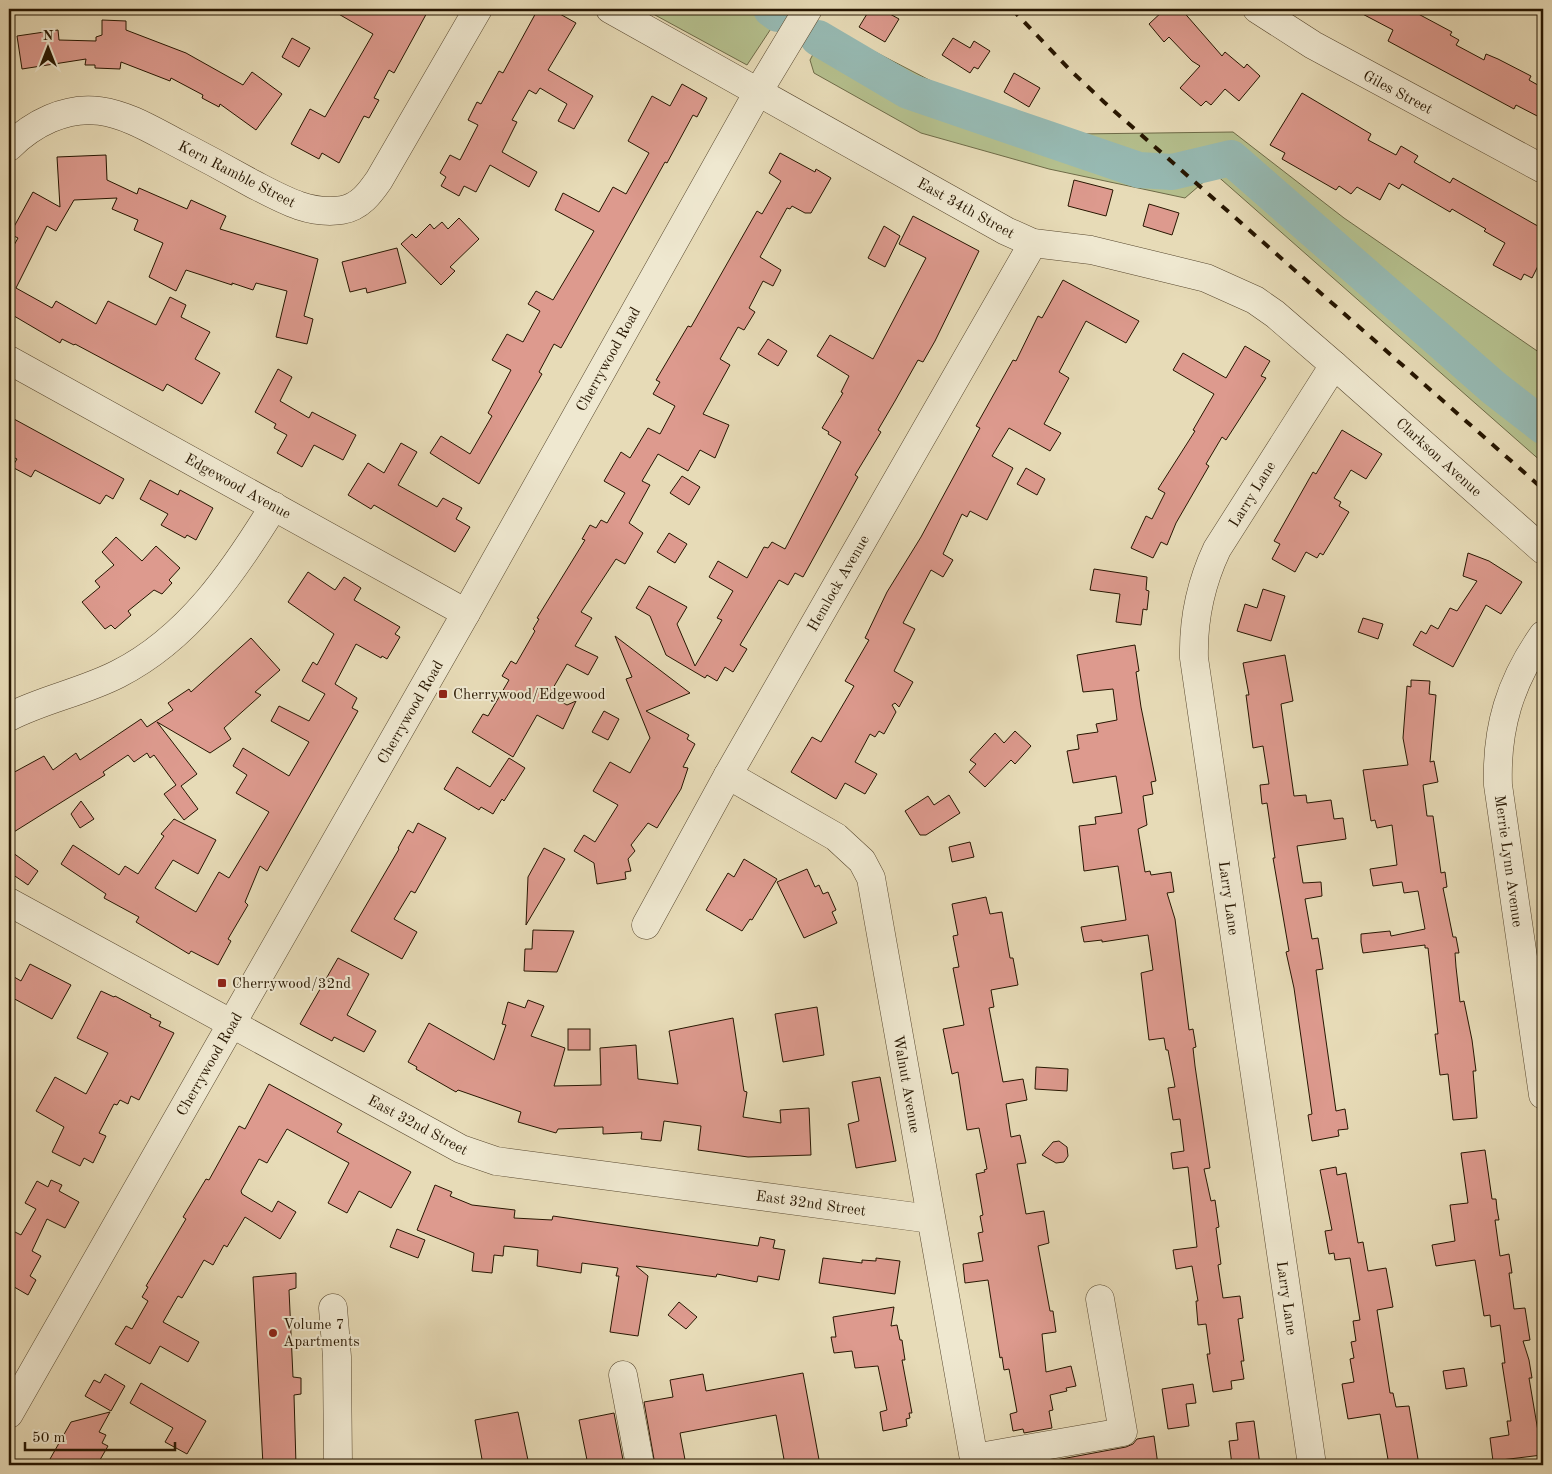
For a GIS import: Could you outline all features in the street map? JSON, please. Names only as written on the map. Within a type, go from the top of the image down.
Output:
[{"type":"street","name":"Kern Ramble Street","points":[[9,147],[19,137],[42,121],[72,112],[99,110],[129,118],[293,205],[326,211],[343,210],[355,206],[368,196],[379,180],[478,9]]},
{"type":"street","name":"East 34th Street","points":[[610,9],[1006,231],[1033,243],[1091,250],[1206,278],[1223,284],[1255,300],[1275,314],[1334,365]]},
{"type":"street","name":"Cherrywood Road","points":[[9,1414],[466,613],[758,92],[808,9]]},
{"type":"street","name":"Giles Street","points":[[1257,9],[1313,45],[1543,169]]},
{"type":"street","name":"Hemlock Avenue","points":[[646,925],[728,775],[1033,243]]},
{"type":"street","name":"Edgewood Avenue","points":[[9,360],[466,613]]},
{"type":"street","name":"Clarkson Avenue","points":[[1334,365],[1543,550]]},
{"type":"street","name":"Larry Lane","points":[[1312,1465],[1195,668],[1194,631],[1205,576],[1217,550],[1334,365]]},
{"type":"street","points":[[9,718],[56,696],[92,686],[120,673],[151,654],[179,632],[208,601],[236,566],[274,506]]},
{"type":"street","name":"Merrie Lynn Avenue","points":[[1543,635],[1526,660],[1511,692],[1497,753],[1498,785],[1543,1095]]},
{"type":"street","name":"Walnut Avenue","points":[[728,775],[836,837],[862,861],[871,878],[974,1462]]},
{"type":"street","name":"East 32nd Street","points":[[9,902],[232,1025],[478,1156],[931,1220]]},
{"type":"street","points":[[974,1462],[1123,1432],[1100,1300]]},
{"type":"street","points":[[333,1308],[337,1357],[338,1465]]},
{"type":"street","points":[[623,1375],[640,1465]]},
{"type":"green space","points":[[644,9],[784,9],[747,65]]},
{"type":"green space","points":[[827,27],[937,84],[1077,134],[1233,132],[1344,218],[1543,355],[1543,463],[1214,173],[1185,198],[1049,169],[921,133],[814,73],[810,60]]},
{"type":"building","points":[[330,9],[429,9],[394,73],[389,70],[374,98],[379,100],[369,118],[364,116],[339,163],[322,153],[319,159],[291,144],[310,109],[325,117],[373,34]]},
{"type":"building","points":[[538,9],[551,9],[576,23],[548,70],[593,96],[574,129],[558,121],[567,104],[540,88],[536,94],[529,90],[512,120],[517,122],[502,152],[537,172],[529,187],[490,165],[476,192],[464,186],[459,196],[441,186],[446,177],[440,173],[450,155],[460,160],[478,125],[468,120],[477,102],[481,104],[499,71],[503,73]]},
{"type":"building","points":[[870,9],[881,9],[899,19],[885,42],[859,27]]},
{"type":"building","points":[[1165,9],[1181,9],[1222,56],[1225,52],[1244,68],[1247,64],[1260,76],[1239,101],[1225,89],[1211,105],[1206,101],[1201,106],[1180,88],[1200,66],[1192,61],[1169,37],[1164,42],[1149,24]]},
{"type":"building","points":[[1353,9],[1409,9],[1452,32],[1450,35],[1459,40],[1456,45],[1484,60],[1486,54],[1531,76],[1529,80],[1543,88],[1543,119],[1516,105],[1514,109],[1388,41],[1393,30]]},
{"type":"building","points":[[102,20],[126,21],[126,30],[186,53],[243,85],[252,72],[282,94],[256,130],[220,104],[219,107],[202,98],[203,95],[171,78],[170,81],[121,62],[120,69],[95,68],[95,65],[85,65],[86,59],[22,69],[17,36],[58,30],[59,40],[96,41],[96,37],[102,35]]},
{"type":"building","points":[[292,38],[310,48],[299,67],[282,57]]},
{"type":"building","points":[[953,38],[970,48],[974,41],[990,51],[978,69],[974,67],[970,73],[942,55]]},
{"type":"building","points":[[1014,73],[1040,88],[1029,107],[1004,92]]},
{"type":"building","points":[[682,84],[707,98],[697,117],[693,115],[667,163],[665,162],[561,348],[554,344],[539,372],[542,374],[479,484],[430,453],[441,436],[470,454],[492,416],[488,413],[511,370],[492,360],[507,334],[523,342],[540,311],[528,304],[536,291],[553,300],[594,231],[555,210],[563,193],[599,212],[613,187],[626,194],[649,153],[628,141],[652,96],[670,106]]},
{"type":"building","points":[[1302,93],[1371,134],[1368,140],[1396,155],[1401,146],[1418,156],[1414,162],[1450,183],[1453,178],[1543,229],[1543,256],[1532,278],[1524,274],[1521,280],[1493,265],[1505,243],[1484,231],[1486,229],[1452,209],[1450,212],[1402,184],[1399,189],[1389,183],[1380,200],[1357,187],[1351,194],[1339,186],[1336,190],[1282,159],[1285,153],[1270,145]]},
{"type":"building","points":[[780,153],[815,172],[816,169],[831,178],[811,213],[805,213],[792,206],[790,209],[787,208],[760,257],[781,270],[773,286],[763,281],[749,308],[755,312],[744,330],[738,327],[720,359],[730,365],[703,414],[729,425],[715,458],[700,450],[688,471],[658,454],[642,481],[650,485],[629,523],[643,533],[625,564],[616,559],[581,612],[592,618],[575,646],[598,657],[588,675],[567,664],[549,695],[567,705],[576,701],[563,729],[537,715],[513,757],[472,732],[483,714],[488,716],[509,680],[502,676],[511,661],[516,664],[535,631],[533,629],[539,619],[537,618],[585,540],[582,539],[590,525],[596,528],[601,520],[607,523],[625,493],[604,481],[621,452],[630,458],[648,428],[660,434],[675,406],[653,394],[660,382],[656,380],[688,326],[691,327],[757,211],[762,214],[781,181],[769,173]]},
{"type":"building","points":[[106,155],[107,180],[137,194],[139,188],[187,209],[191,200],[226,216],[220,229],[318,259],[304,316],[313,319],[307,344],[276,337],[287,291],[256,283],[253,290],[186,270],[176,291],[149,277],[163,243],[134,230],[138,220],[112,209],[117,198],[74,200],[56,231],[47,226],[16,288],[52,308],[56,301],[96,324],[108,301],[156,325],[170,297],[186,305],[181,317],[210,332],[195,359],[220,373],[202,404],[167,384],[163,391],[75,344],[62,339],[60,343],[9,313],[9,254],[18,238],[10,234],[33,192],[60,207],[57,157]]},
{"type":"building","points":[[1074,180],[1113,190],[1106,216],[1068,206]]},
{"type":"building","points":[[1149,204],[1179,213],[1172,235],[1143,226]]},
{"type":"building","points":[[913,216],[979,251],[935,341],[923,362],[918,360],[878,430],[881,432],[855,475],[858,477],[803,577],[795,573],[788,585],[779,580],[740,645],[747,649],[733,672],[725,667],[717,681],[707,675],[705,678],[666,655],[650,616],[636,608],[649,586],[687,607],[677,624],[695,666],[722,620],[717,618],[733,591],[709,577],[718,561],[747,578],[764,547],[768,548],[772,542],[785,549],[841,442],[822,428],[843,393],[841,392],[849,376],[817,356],[830,335],[873,359],[926,258],[899,244]]},
{"type":"building","points":[[459,218],[479,239],[450,267],[455,271],[441,285],[401,244],[412,234],[416,238],[430,224],[434,229],[442,222],[448,229]]},
{"type":"building","points":[[884,226],[900,236],[885,267],[868,258]]},
{"type":"building","points":[[397,248],[406,283],[367,293],[366,288],[350,292],[342,262]]},
{"type":"building","points":[[1063,280],[1139,321],[1126,343],[1086,321],[1059,372],[1069,378],[1044,424],[1061,433],[1050,451],[1009,428],[992,456],[1013,468],[987,520],[970,511],[967,517],[962,514],[943,554],[953,560],[943,577],[931,570],[903,623],[915,629],[894,671],[913,682],[899,707],[895,703],[892,705],[896,712],[884,734],[879,731],[875,737],[870,734],[855,762],[877,774],[865,794],[845,783],[836,799],[791,772],[812,737],[821,742],[854,686],[845,681],[869,640],[865,638],[887,592],[921,537],[980,428],[976,426],[1013,360],[1016,361],[1038,316],[1042,318]]},
{"type":"building","points":[[768,339],[787,351],[778,366],[758,354]]},
{"type":"building","points":[[1245,346],[1270,361],[1261,376],[1266,378],[1226,440],[1222,437],[1206,464],[1209,466],[1176,523],[1167,545],[1161,542],[1153,558],[1131,548],[1146,516],[1152,519],[1165,493],[1158,489],[1195,431],[1193,430],[1214,394],[1173,370],[1183,353],[1226,378]]},
{"type":"building","points":[[278,369],[292,377],[280,401],[309,418],[312,412],[356,435],[343,460],[314,445],[302,467],[277,453],[287,435],[274,428],[276,424],[255,412]]},
{"type":"building","points":[[14,419],[124,479],[113,499],[106,495],[100,504],[35,470],[31,477],[12,467],[17,459],[9,455],[9,429]]},
{"type":"building","points":[[1342,430],[1382,454],[1366,479],[1351,470],[1334,498],[1341,502],[1339,506],[1349,512],[1323,555],[1320,553],[1317,558],[1306,552],[1295,572],[1272,559],[1280,544],[1274,541],[1313,472],[1316,474]]},
{"type":"building","points":[[401,443],[417,452],[398,485],[437,507],[443,498],[462,508],[456,519],[470,527],[455,552],[374,505],[371,509],[348,495],[368,463],[384,473]]},
{"type":"building","points":[[1026,468],[1045,479],[1037,495],[1017,484]]},
{"type":"building","points":[[682,476],[700,487],[689,505],[670,493]]},
{"type":"building","points":[[150,480],[178,495],[180,490],[213,508],[196,540],[187,535],[185,538],[161,525],[168,514],[140,499]]},
{"type":"building","points":[[669,533],[687,544],[675,563],[657,552]]},
{"type":"building","points":[[116,537],[142,561],[156,546],[180,568],[169,580],[172,583],[162,594],[154,590],[128,611],[131,615],[115,629],[111,625],[105,629],[82,602],[100,587],[95,581],[114,565],[102,552]]},
{"type":"building","points":[[1468,553],[1489,561],[1522,582],[1501,614],[1486,605],[1453,667],[1413,645],[1421,631],[1426,634],[1431,625],[1438,629],[1450,608],[1457,611],[1477,581],[1463,576]]},
{"type":"building","points":[[1094,569],[1147,577],[1146,590],[1149,591],[1147,610],[1143,609],[1141,625],[1116,622],[1120,594],[1090,590]]},
{"type":"building","points":[[308,572],[335,590],[344,577],[361,588],[354,600],[400,627],[395,634],[400,637],[387,659],[382,656],[381,658],[356,644],[335,684],[357,698],[352,708],[358,711],[267,871],[260,866],[245,902],[248,905],[228,939],[231,941],[218,965],[191,951],[189,954],[136,922],[139,917],[104,898],[106,894],[61,864],[73,845],[119,875],[125,866],[138,874],[164,836],[161,834],[174,819],[216,840],[198,874],[173,860],[155,888],[196,912],[219,872],[229,878],[269,812],[236,793],[247,775],[233,766],[243,748],[289,776],[309,742],[271,721],[279,706],[309,721],[325,694],[302,681],[313,662],[317,665],[334,634],[288,602]]},
{"type":"building","points":[[1263,589],[1285,596],[1271,641],[1237,631],[1245,604],[1257,608]]},
{"type":"building","points":[[1363,618],[1383,624],[1378,639],[1358,632]]},
{"type":"building","points":[[615,636],[690,693],[646,711],[689,735],[687,739],[695,744],[683,767],[688,768],[681,789],[657,828],[648,823],[631,845],[635,851],[628,859],[631,871],[625,872],[626,879],[597,884],[594,863],[574,851],[584,835],[595,842],[618,805],[593,791],[610,762],[630,773],[650,738],[626,679],[632,677]]},
{"type":"building","points":[[251,638],[280,670],[255,692],[261,695],[224,728],[231,739],[210,753],[157,722],[197,774],[181,786],[198,809],[184,820],[164,794],[176,785],[154,755],[150,758],[147,753],[134,762],[128,755],[103,772],[105,775],[9,835],[9,775],[44,756],[53,770],[76,753],[80,760],[141,719],[147,727],[173,710],[168,703],[189,689],[191,692]]},
{"type":"building","points":[[1135,645],[1139,671],[1136,672],[1141,707],[1156,781],[1151,782],[1153,794],[1143,796],[1147,825],[1138,829],[1145,872],[1150,871],[1151,875],[1171,872],[1174,892],[1167,893],[1175,919],[1189,1030],[1193,1029],[1196,1047],[1193,1048],[1195,1066],[1210,1168],[1204,1169],[1211,1201],[1215,1200],[1219,1227],[1216,1228],[1221,1264],[1218,1265],[1223,1298],[1240,1296],[1243,1318],[1238,1319],[1244,1361],[1241,1361],[1244,1379],[1231,1381],[1232,1389],[1213,1392],[1207,1354],[1210,1354],[1206,1324],[1198,1325],[1196,1301],[1198,1301],[1192,1266],[1176,1269],[1173,1250],[1197,1247],[1188,1167],[1173,1169],[1171,1153],[1184,1151],[1180,1119],[1173,1120],[1168,1088],[1175,1087],[1168,1050],[1166,1050],[1164,1038],[1149,1040],[1141,973],[1153,970],[1148,935],[1102,942],[1102,940],[1084,942],[1081,927],[1126,920],[1118,866],[1084,871],[1079,826],[1096,824],[1095,817],[1122,813],[1116,776],[1073,783],[1067,751],[1079,749],[1077,735],[1098,732],[1096,724],[1117,720],[1113,689],[1083,692],[1077,655]]},
{"type":"building","points":[[1285,655],[1293,701],[1281,704],[1294,796],[1306,795],[1307,803],[1331,800],[1334,819],[1343,818],[1346,839],[1297,846],[1303,883],[1321,882],[1322,896],[1305,899],[1312,939],[1318,938],[1323,969],[1316,970],[1336,1111],[1345,1109],[1348,1129],[1338,1130],[1339,1136],[1312,1141],[1308,1115],[1312,1114],[1294,988],[1286,952],[1289,951],[1273,858],[1275,858],[1267,803],[1262,804],[1260,785],[1269,784],[1263,746],[1253,748],[1246,695],[1249,695],[1243,663]]},
{"type":"building","points":[[1411,680],[1430,681],[1429,694],[1436,695],[1430,762],[1434,761],[1438,782],[1423,785],[1427,816],[1433,816],[1441,873],[1445,872],[1447,887],[1443,888],[1453,937],[1456,937],[1459,953],[1455,953],[1456,967],[1460,1002],[1464,1001],[1472,1040],[1476,1071],[1473,1071],[1477,1118],[1453,1120],[1448,1074],[1440,1075],[1435,1034],[1438,1034],[1428,948],[1425,948],[1425,945],[1363,953],[1361,942],[1361,934],[1390,931],[1391,936],[1425,929],[1418,891],[1404,893],[1402,882],[1373,886],[1370,869],[1397,865],[1392,825],[1377,828],[1375,820],[1371,821],[1363,770],[1408,765],[1403,738],[1407,686],[1411,687]]},
{"type":"building","points":[[604,711],[619,719],[608,740],[592,732]]},
{"type":"building","points":[[1015,731],[1031,746],[1015,764],[1011,760],[985,787],[969,772],[976,764],[970,760],[995,733],[1004,743]]},
{"type":"building","points":[[509,758],[525,768],[504,801],[502,799],[493,814],[481,807],[479,810],[444,789],[457,767],[490,787]]},
{"type":"building","points":[[949,795],[960,813],[926,835],[920,835],[905,811],[928,796],[934,805]]},
{"type":"building","points":[[81,801],[94,819],[80,828],[71,814]]},
{"type":"building","points":[[418,823],[446,838],[415,893],[411,891],[394,919],[417,932],[402,959],[351,931],[399,849],[408,830],[413,833]]},
{"type":"building","points":[[970,842],[974,857],[952,862],[949,847]]},
{"type":"building","points":[[544,848],[565,859],[526,925],[528,877]]},
{"type":"building","points":[[9,850],[38,871],[28,885],[9,872]]},
{"type":"building","points":[[744,859],[777,879],[752,920],[750,919],[742,931],[706,910],[728,873],[734,877]]},
{"type":"building","points":[[807,869],[815,887],[819,885],[823,894],[828,892],[836,910],[832,912],[837,923],[804,938],[777,882]]},
{"type":"building","points":[[986,897],[990,914],[1002,912],[1010,958],[1013,958],[1018,985],[991,990],[994,1007],[989,1008],[1003,1082],[1023,1079],[1027,1100],[1006,1104],[1011,1137],[1020,1135],[1026,1163],[1017,1164],[1026,1214],[1044,1211],[1049,1243],[1038,1246],[1050,1311],[1053,1311],[1056,1332],[1042,1334],[1046,1372],[1071,1366],[1076,1386],[1066,1388],[1067,1391],[1050,1395],[1053,1410],[1049,1411],[1052,1428],[1024,1433],[1023,1429],[1013,1431],[1010,1414],[1017,1412],[1009,1369],[1004,1370],[1002,1357],[1000,1358],[988,1280],[965,1283],[963,1264],[983,1261],[978,1233],[983,1232],[980,1216],[983,1215],[976,1174],[985,1172],[984,1170],[987,1169],[979,1128],[967,1130],[958,1072],[952,1074],[943,1029],[964,1025],[953,968],[959,967],[953,936],[958,935],[952,904]]},
{"type":"building","points":[[533,930],[574,931],[557,972],[524,971],[525,949],[532,949]]},
{"type":"building","points":[[338,958],[369,974],[347,1015],[376,1031],[364,1052],[334,1037],[332,1041],[300,1024]]},
{"type":"building","points":[[30,964],[71,985],[52,1019],[9,996],[9,974],[21,981]]},
{"type":"building","points":[[101,991],[115,996],[151,1015],[150,1017],[161,1022],[159,1026],[174,1033],[139,1100],[131,1096],[128,1104],[120,1100],[117,1105],[114,1104],[99,1133],[106,1136],[93,1163],[84,1158],[80,1166],[52,1152],[64,1127],[36,1111],[55,1077],[86,1094],[108,1053],[77,1038]]},
{"type":"building","points":[[528,1000],[544,1006],[531,1036],[565,1048],[554,1086],[601,1085],[600,1048],[636,1045],[638,1079],[678,1084],[669,1031],[733,1018],[744,1091],[747,1092],[743,1117],[781,1123],[780,1110],[809,1108],[811,1155],[748,1157],[698,1150],[701,1126],[664,1121],[661,1141],[641,1139],[642,1132],[603,1134],[603,1127],[558,1129],[556,1133],[518,1122],[521,1112],[458,1090],[456,1092],[416,1069],[417,1067],[408,1062],[429,1023],[494,1060],[506,1025],[502,1024],[508,1002],[525,1008]]},
{"type":"building","points":[[817,1007],[824,1055],[783,1062],[775,1014]]},
{"type":"building","points":[[568,1029],[590,1029],[590,1050],[568,1050]]},
{"type":"building","points":[[1036,1067],[1068,1069],[1067,1091],[1035,1089]]},
{"type":"building","points":[[880,1077],[896,1161],[856,1168],[848,1124],[859,1121],[852,1082]]},
{"type":"building","points":[[269,1084],[342,1124],[337,1132],[411,1172],[391,1208],[359,1191],[347,1213],[328,1203],[349,1163],[287,1129],[267,1163],[259,1159],[241,1191],[242,1194],[272,1212],[278,1201],[296,1212],[280,1239],[245,1217],[227,1247],[224,1245],[213,1265],[204,1260],[182,1298],[178,1296],[163,1322],[199,1342],[188,1362],[160,1346],[150,1364],[115,1344],[126,1326],[132,1329],[148,1301],[142,1297],[148,1287],[146,1286],[186,1219],[183,1217],[206,1179],[209,1180],[239,1126],[245,1129]]},
{"type":"building","points":[[1059,1141],[1067,1147],[1068,1156],[1064,1162],[1056,1163],[1042,1155],[1053,1142]]},
{"type":"building","points":[[1485,1150],[1492,1199],[1496,1199],[1499,1220],[1495,1220],[1500,1256],[1509,1254],[1512,1273],[1509,1273],[1514,1309],[1525,1308],[1530,1340],[1523,1341],[1532,1378],[1529,1378],[1542,1455],[1493,1461],[1490,1438],[1509,1435],[1507,1421],[1511,1421],[1502,1363],[1505,1363],[1500,1325],[1491,1327],[1490,1315],[1484,1316],[1475,1260],[1436,1266],[1432,1245],[1455,1241],[1450,1205],[1468,1203],[1461,1153]]},
{"type":"building","points":[[1336,1167],[1337,1175],[1346,1173],[1358,1243],[1363,1242],[1368,1271],[1386,1268],[1393,1307],[1377,1310],[1390,1393],[1393,1393],[1396,1407],[1409,1406],[1419,1465],[1389,1465],[1380,1414],[1348,1419],[1342,1384],[1354,1382],[1350,1359],[1354,1358],[1351,1342],[1356,1341],[1353,1321],[1360,1320],[1350,1258],[1335,1260],[1334,1253],[1329,1254],[1325,1231],[1332,1230],[1320,1170]]},
{"type":"building","points":[[51,1180],[62,1185],[59,1191],[79,1202],[65,1228],[47,1219],[32,1251],[41,1256],[30,1276],[36,1280],[28,1295],[9,1284],[9,1229],[21,1235],[36,1209],[25,1203],[37,1181],[48,1187]]},
{"type":"building","points":[[435,1185],[452,1192],[450,1196],[472,1205],[515,1210],[514,1218],[552,1220],[553,1216],[758,1246],[760,1237],[775,1240],[773,1248],[785,1250],[779,1280],[758,1276],[757,1282],[717,1274],[716,1277],[636,1266],[648,1276],[638,1336],[610,1332],[619,1276],[616,1276],[618,1268],[582,1263],[581,1273],[537,1266],[538,1250],[504,1246],[503,1256],[494,1255],[492,1273],[472,1271],[474,1253],[417,1230]]},
{"type":"building","points":[[397,1229],[425,1240],[418,1258],[390,1247]]},
{"type":"building","points":[[823,1258],[862,1263],[862,1260],[876,1261],[876,1258],[900,1261],[895,1294],[819,1283]]},
{"type":"building","name":"Volume 7 Apartments","points":[[296,1273],[296,1288],[289,1290],[293,1377],[301,1378],[301,1394],[294,1395],[296,1465],[263,1465],[253,1277]]},
{"type":"building","points":[[679,1302],[697,1317],[686,1329],[668,1315]]},
{"type":"building","points":[[894,1307],[891,1326],[897,1325],[900,1340],[902,1340],[905,1360],[902,1360],[912,1413],[909,1413],[910,1418],[906,1419],[907,1426],[883,1431],[880,1412],[887,1410],[878,1366],[855,1368],[852,1351],[834,1353],[831,1337],[836,1337],[833,1317]]},
{"type":"building","points":[[1464,1368],[1467,1386],[1446,1389],[1443,1371]]},
{"type":"building","points":[[803,1373],[820,1465],[785,1465],[776,1415],[680,1433],[686,1465],[655,1465],[644,1402],[673,1397],[670,1380],[703,1374],[706,1391]]},
{"type":"building","points":[[105,1374],[125,1386],[111,1411],[85,1396],[94,1380],[100,1383]]},
{"type":"building","points":[[141,1383],[206,1421],[187,1454],[165,1442],[173,1428],[130,1403]]},
{"type":"building","points":[[1193,1384],[1196,1403],[1186,1404],[1189,1426],[1168,1429],[1162,1389]]},
{"type":"building","points":[[110,1412],[99,1432],[106,1435],[102,1443],[108,1446],[97,1465],[61,1465],[50,1459],[71,1422]]},
{"type":"building","points":[[518,1412],[529,1465],[483,1465],[475,1420]]},
{"type":"building","points":[[614,1413],[624,1465],[588,1465],[579,1420]]},
{"type":"building","points":[[1254,1421],[1260,1465],[1232,1465],[1229,1441],[1238,1440],[1236,1423]]},
{"type":"building","points":[[1154,1436],[1158,1465],[1029,1465],[1126,1447],[1133,1444],[1137,1439]]},
{"type":"waterway","points":[[771,9],[778,14]]},
{"type":"waterway","points":[[818,38],[908,91],[1139,170],[1172,172],[1231,158],[1494,388],[1543,426]]},
{"type":"railway","points":[[1012,9],[1069,69],[1104,102],[1543,489]]},
{"type":"place","name":"Cherrywood/Edgewood","points":[[443,694]]},
{"type":"place","name":"Cherrywood/32nd","points":[[222,983]]},
{"type":"place","name":"Volume 7 Apartments","points":[[273,1333]]}]
